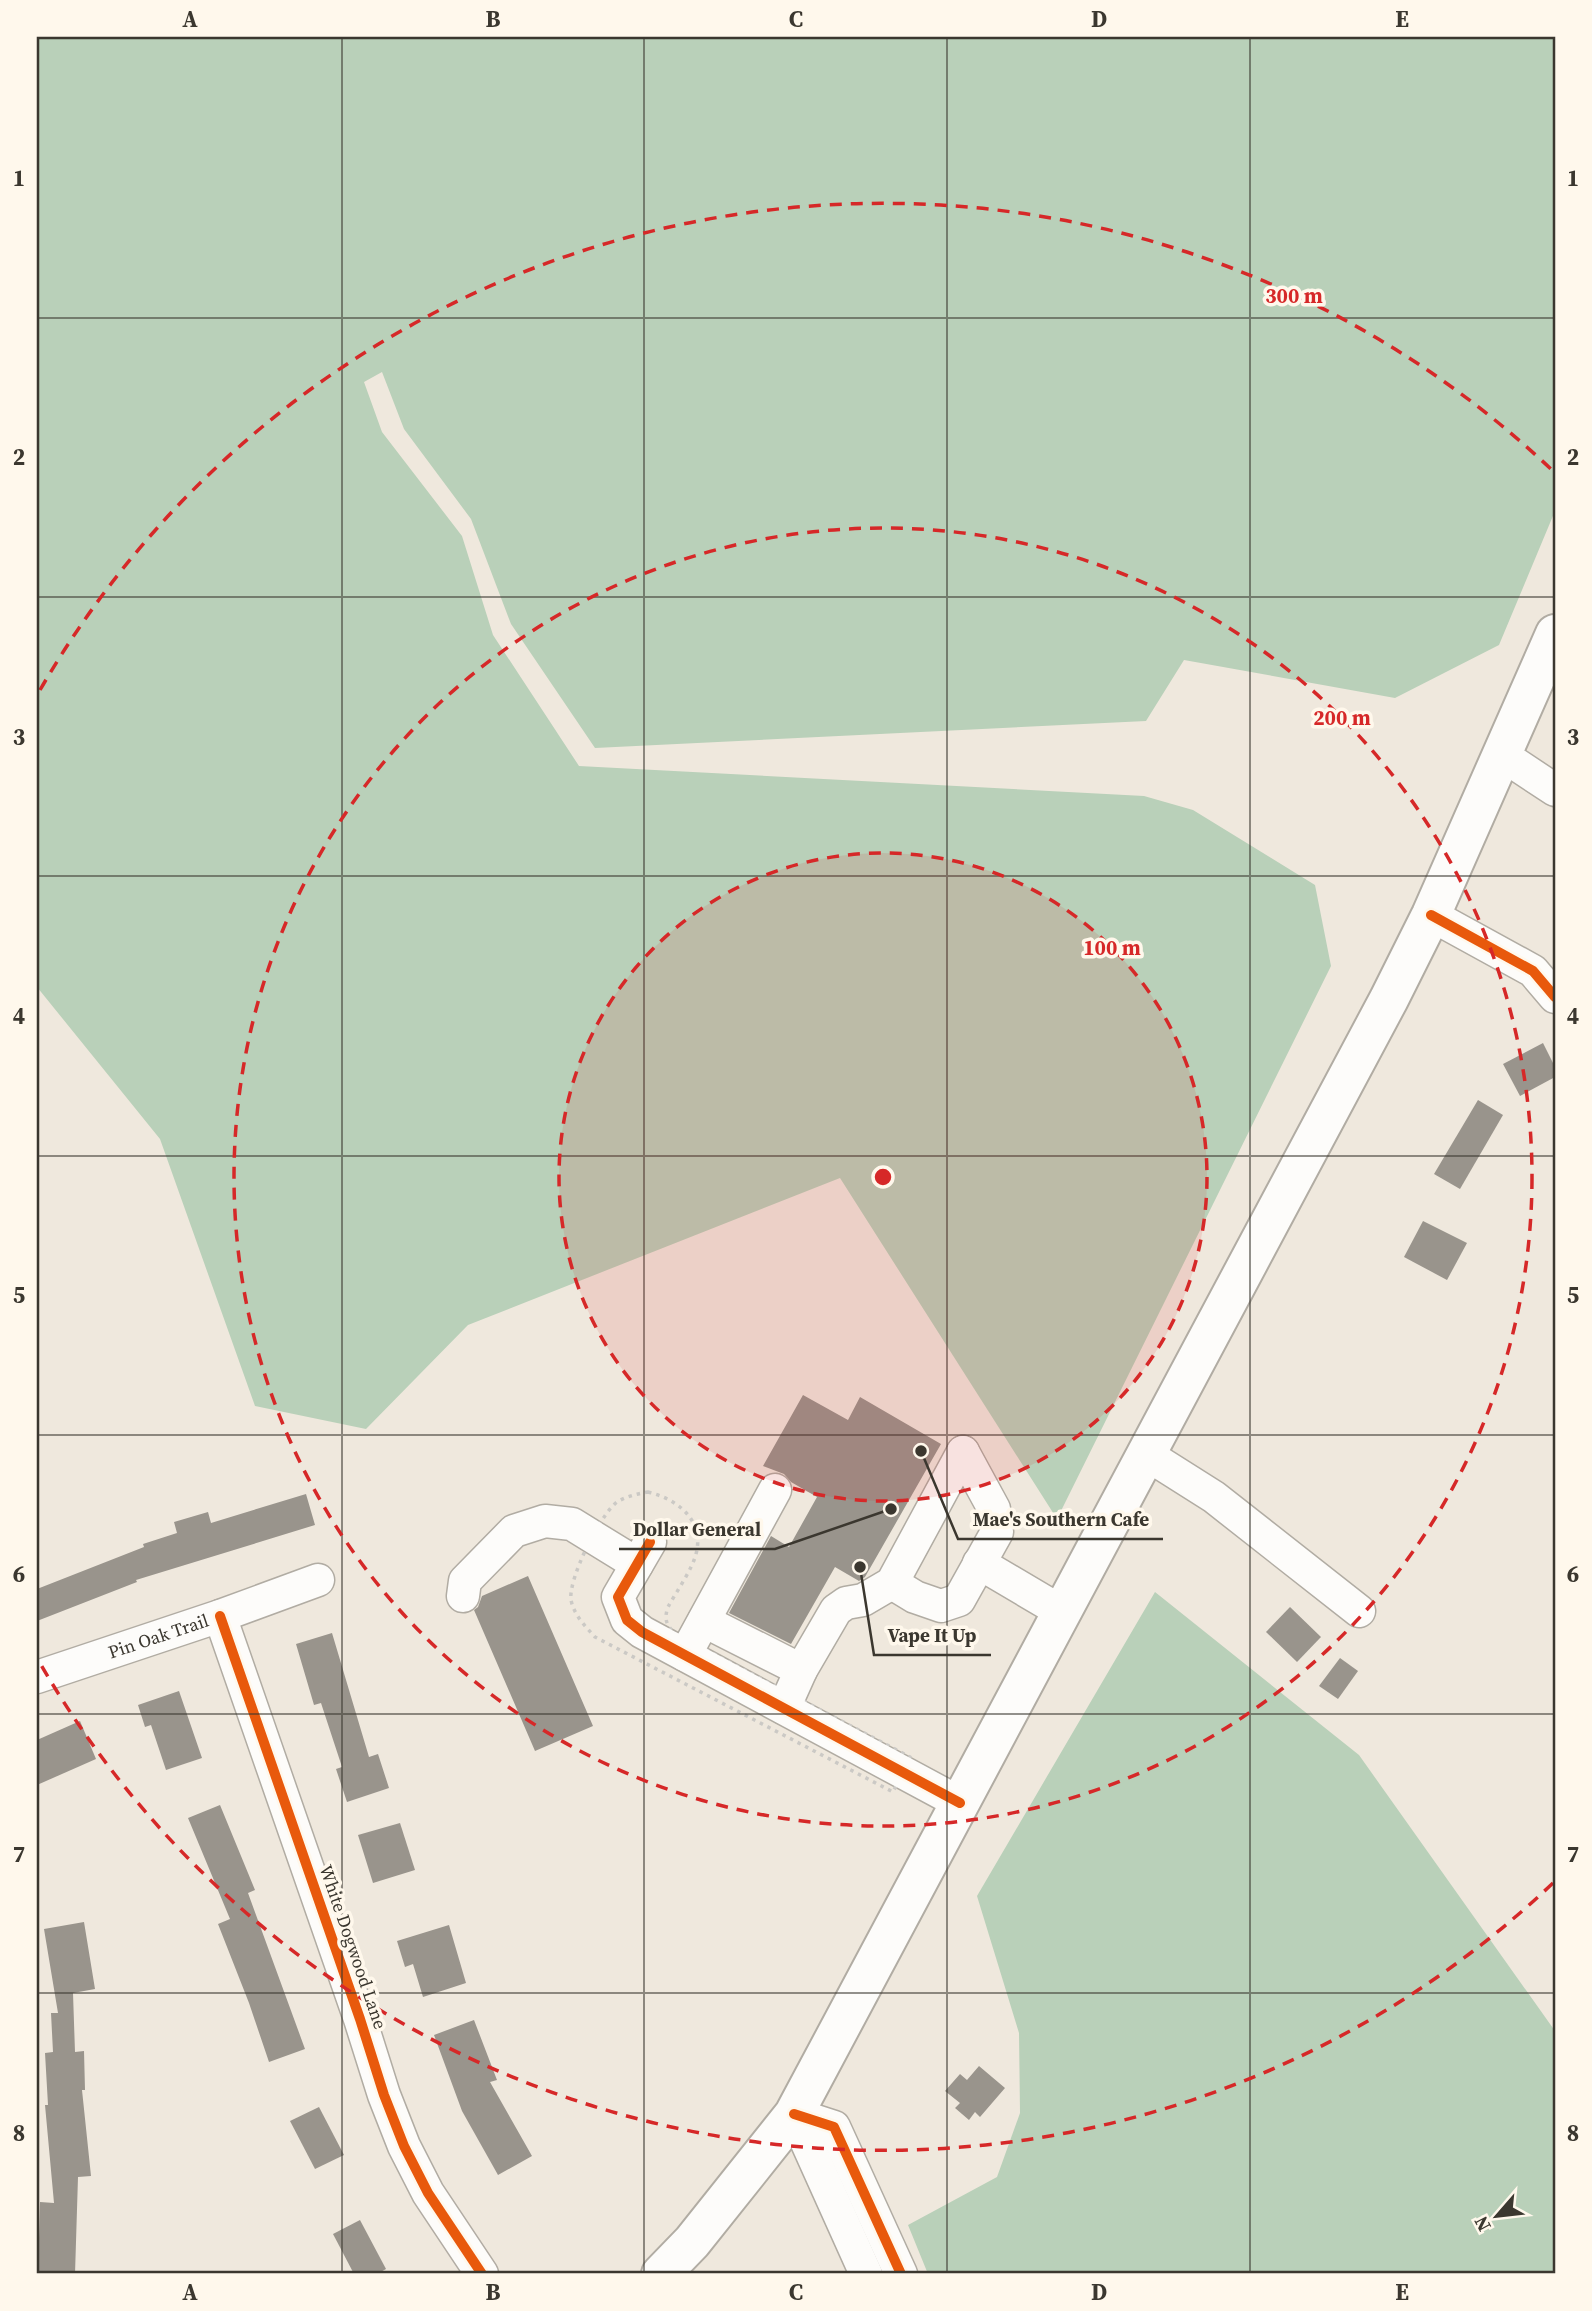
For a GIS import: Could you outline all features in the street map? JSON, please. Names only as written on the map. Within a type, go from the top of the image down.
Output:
[{"type":"highway","points":[[661,2274],[692,2242],[793,2114],[1389,999],[1431,915],[1555,634]]},
{"type":"street","points":[[1502,755],[1555,790]]},
{"type":"street","points":[[1431,915],[1534,971],[1555,997]]},
{"type":"street","points":[[784,1709],[800,1670],[836,1610],[845,1603],[863,1601],[892,1583],[962,1452],[994,1509],[997,1532],[958,1600],[941,1606],[915,1597],[892,1583]]},
{"type":"street","points":[[1146,1454],[1214,1497],[1359,1611]]},
{"type":"street","points":[[685,1656],[775,1490]]},
{"type":"street","points":[[463,1596],[465,1581],[514,1531],[545,1521],[572,1524],[643,1553],[618,1597],[627,1620],[642,1632],[960,1803]]},
{"type":"street","points":[[979,1563],[1062,1612]]},
{"type":"street","name":"Pin Oak Trail","points":[[37,1676],[220,1616],[318,1580]]},
{"type":"street","name":"White Dogwood Lane","points":[[220,1616],[399,2133],[428,2193],[482,2274]]},
{"type":"street","points":[[704,1621],[800,1670]]},
{"type":"street","points":[[793,2114],[866,2274]]},
{"type":"street","points":[[793,2114],[834,2127],[901,2274]]},
{"type":"green space","points":[[37,37],[1555,37],[1555,511],[1499,645],[1395,698],[1184,660],[1146,721],[595,748],[511,624],[471,519],[404,429],[382,372],[364,382],[382,432],[462,536],[493,635],[579,766],[1144,796],[1193,810],[1315,885],[1331,966],[1057,1519],[840,1178],[468,1325],[366,1429],[255,1406],[160,1139],[37,987]]},
{"type":"green space","points":[[1155,1592],[1359,1755],[1555,2031],[1555,2274],[928,2274],[908,2225],[997,2177],[1020,2113],[1019,2033],[977,1896]]},
{"type":"building","points":[[1543,1043],[1555,1067],[1555,1077],[1520,1096],[1503,1064]]},
{"type":"building","points":[[1478,1100],[1503,1115],[1460,1189],[1434,1174]]},
{"type":"building","points":[[1423,1221],[1467,1243],[1447,1280],[1404,1257]]},
{"type":"building","points":[[803,1395],[848,1420],[860,1397],[941,1444],[865,1577],[859,1581],[835,1567],[791,1644],[729,1613],[771,1536],[789,1547],[817,1497],[791,1482],[784,1474],[763,1466]]},
{"type":"building","points":[[306,1494],[315,1525],[136,1580],[137,1582],[37,1621],[37,1589],[144,1547],[143,1544],[177,1533],[174,1522],[208,1512],[211,1523]]},
{"type":"building","points":[[528,1576],[593,1726],[535,1751],[474,1610],[482,1596]]},
{"type":"building","points":[[1290,1607],[1321,1637],[1297,1662],[1266,1632]]},
{"type":"building","points":[[332,1633],[369,1757],[378,1754],[389,1788],[347,1802],[336,1769],[342,1767],[321,1703],[314,1705],[296,1644]]},
{"type":"building","points":[[1340,1658],[1358,1671],[1338,1699],[1319,1686]]},
{"type":"building","points":[[179,1691],[202,1758],[166,1770],[151,1725],[145,1727],[138,1705]]},
{"type":"building","points":[[80,1721],[96,1759],[37,1785],[37,1740]]},
{"type":"building","points":[[220,1805],[255,1890],[248,1893],[305,2049],[269,2062],[218,1924],[230,1919],[188,1818]]},
{"type":"building","points":[[400,1823],[415,1870],[373,1883],[358,1835]]},
{"type":"building","points":[[84,1922],[95,1989],[73,1993],[75,2052],[84,2051],[85,2090],[82,2090],[91,2176],[78,2177],[75,2274],[38,2274],[40,2202],[54,2203],[45,2105],[48,2105],[45,2053],[53,2052],[51,2013],[58,2013],[44,1929]]},
{"type":"building","points":[[449,1925],[466,1983],[423,1997],[413,1964],[405,1967],[397,1941]]},
{"type":"building","points":[[474,2020],[497,2080],[490,2082],[532,2156],[498,2175],[462,2111],[434,2035]]},
{"type":"building","points":[[979,2066],[1005,2088],[980,2117],[975,2112],[969,2120],[955,2108],[960,2103],[945,2091],[960,2074],[967,2080]]},
{"type":"building","points":[[319,2107],[344,2155],[315,2169],[290,2121]]},
{"type":"building","points":[[360,2220],[386,2269],[377,2274],[354,2274],[333,2234]]},
{"type":"cycle path","points":[[1431,915],[1533,971],[1555,997]]},
{"type":"cycle path","points":[[650,1542],[618,1597],[627,1620],[642,1632],[960,1803]]},
{"type":"cycle path","points":[[220,1616],[384,2095],[404,2146],[428,2193],[482,2274]]},
{"type":"cycle path","points":[[794,2114],[834,2127],[901,2274]]},
{"type":"place","name":"Mae's Southern Cafe","points":[[921,1451]]},
{"type":"place","name":"Dollar General","points":[[891,1509]]},
{"type":"place","name":"Vape It Up","points":[[860,1567]]}]
